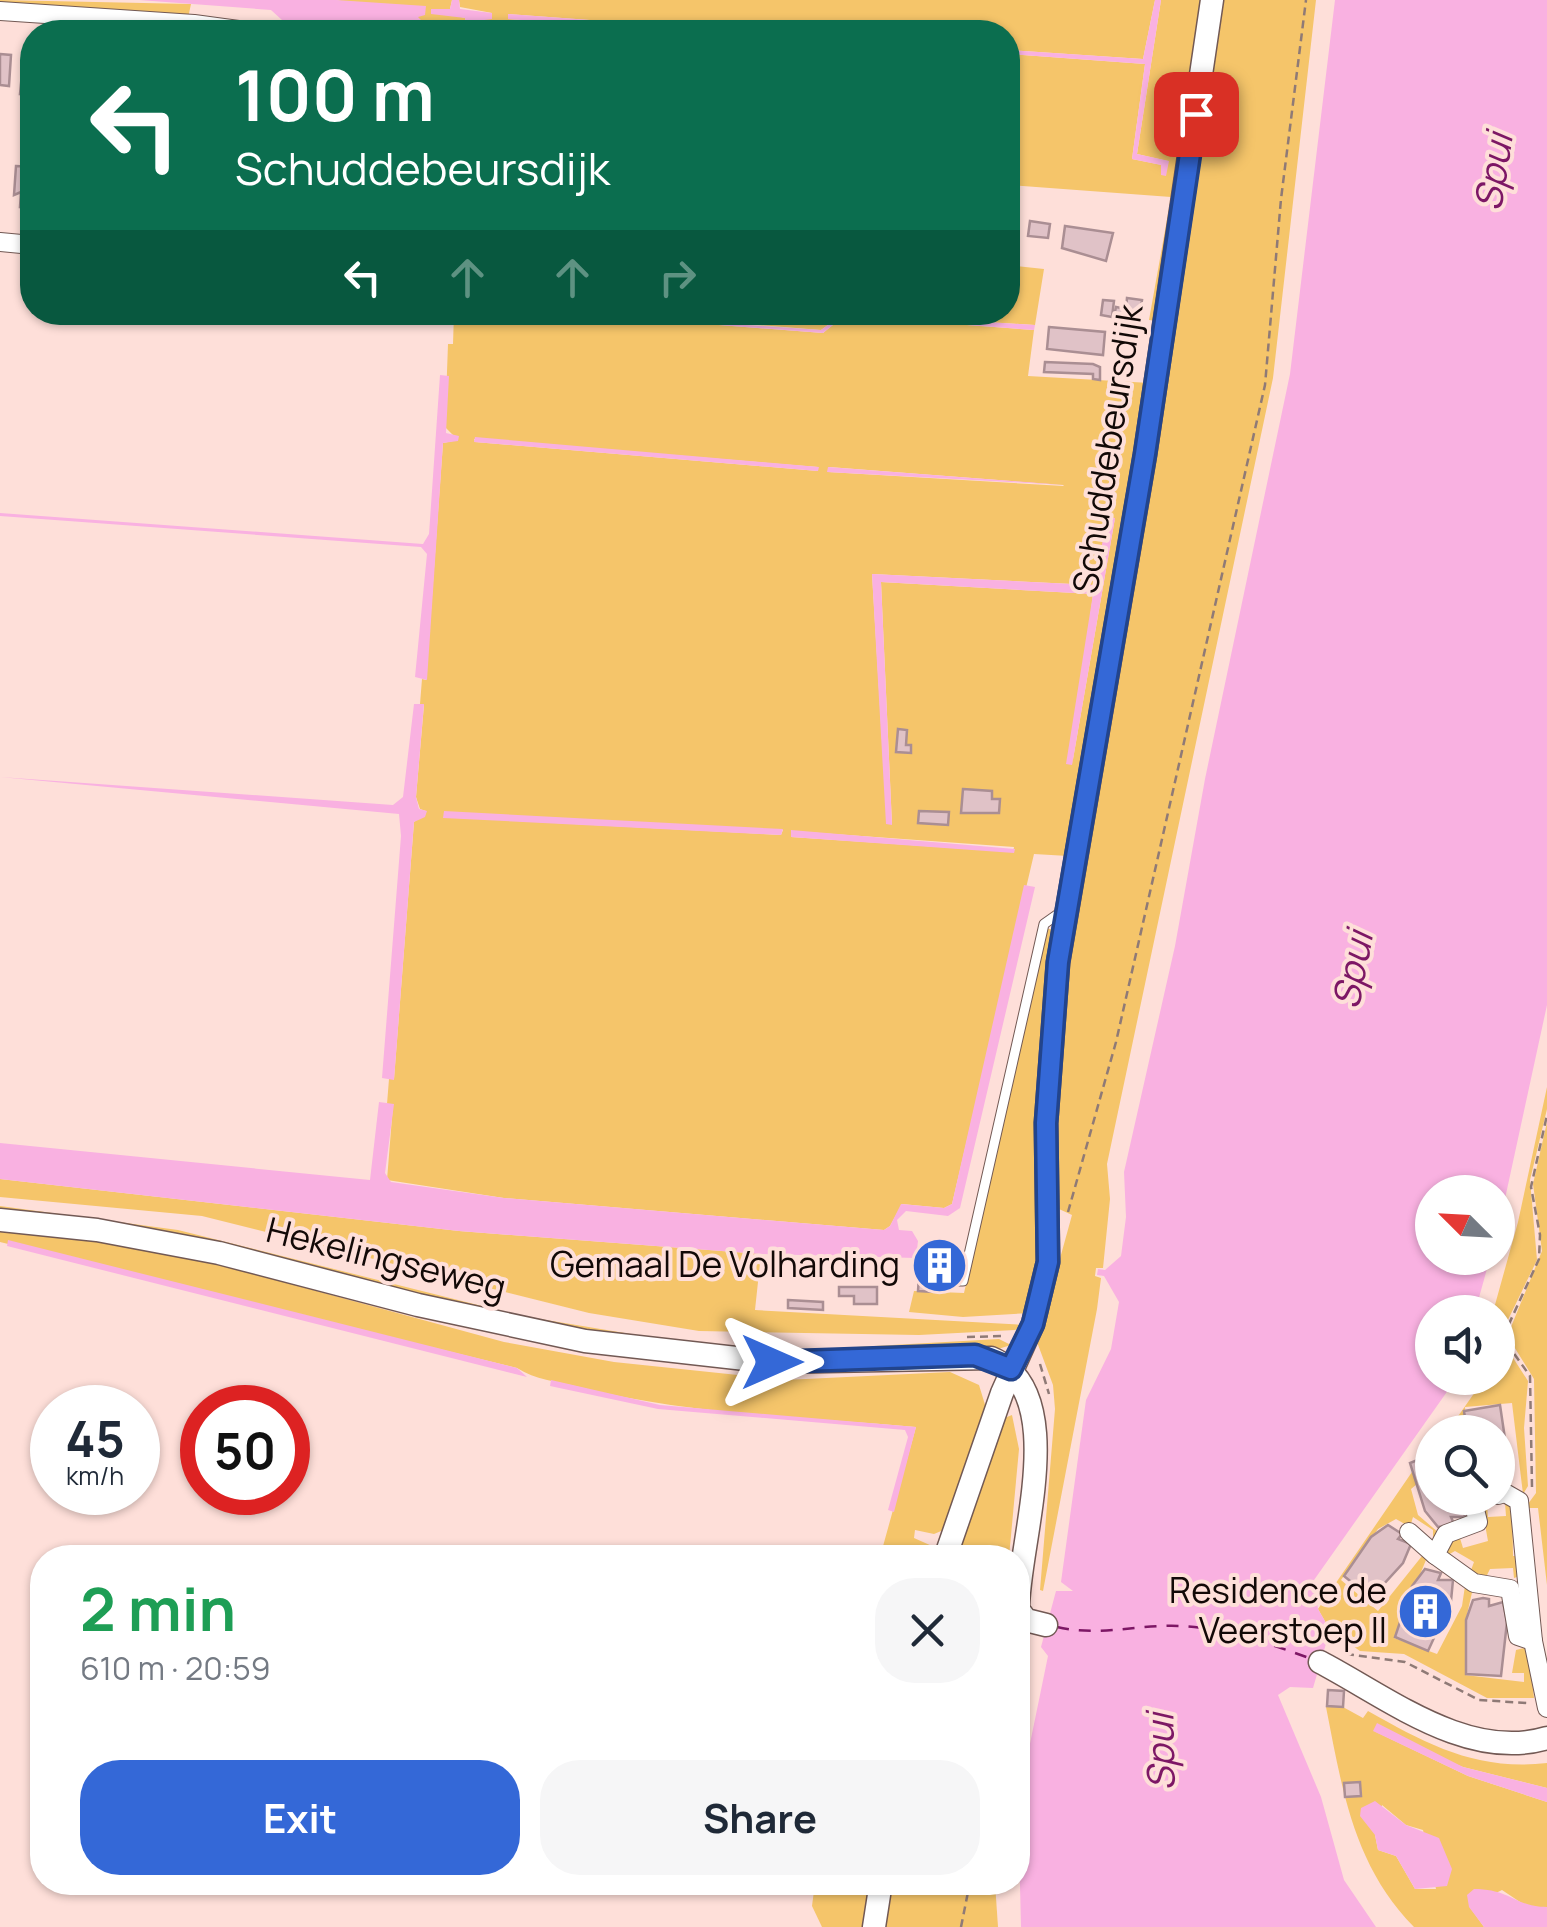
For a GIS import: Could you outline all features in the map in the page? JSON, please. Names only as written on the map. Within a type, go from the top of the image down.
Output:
[{"type":"street","name":"Schuddebeursdijk","points":[[1048,1236],[1048,1058],[1066,908],[1145,454],[1212,0]]},
{"type":"street","points":[[0,11],[114,20]]},
{"type":"street","name":"Hekelingseweg","points":[[0,1220],[97,1230],[219,1253],[474,1318],[585,1341],[772,1362],[975,1355],[1011,1369]]},
{"type":"street","points":[[950,1545],[1042,1292],[1048,1236]]},
{"type":"street","points":[[1011,1369],[1028,1397],[1035,1442],[1025,1545]]},
{"type":"street","points":[[1515,1499],[1519,1501],[1533,1642],[1545,1704]]},
{"type":"street","points":[[1435,1555],[1446,1534],[1478,1522],[1476,1515]]},
{"type":"street","points":[[1409,1532],[1474,1582],[1510,1589],[1518,1636],[1533,1642]]},
{"type":"street","points":[[1030,1619],[1046,1624]]},
{"type":"street","points":[[1320,1662],[1468,1737],[1508,1744],[1547,1738]]},
{"type":"street","points":[[874,1927],[880,1895]]},
{"type":"lane","name":"Schuddebeursdijk","points":[[942,1281],[963,1282],[1044,924],[1066,908]]},
{"type":"path","points":[[1048,1236],[1068,1214],[1116,1042],[1265,385],[1281,200],[1306,0]]},
{"type":"path","points":[[1519,1501],[1532,1489],[1530,1376],[1510,1348],[1508,1326],[1539,1259],[1540,1235],[1530,1187],[1547,1115]]},
{"type":"path","points":[[963,1338],[996,1335],[1022,1344]]},
{"type":"path","points":[[1352,1652],[1399,1660],[1480,1700],[1508,1705],[1545,1704]]},
{"type":"path","points":[[961,1927],[967,1895]]},
{"type":"shaded area","points":[[0,0],[191,4],[188,18],[0,5]]},
{"type":"shaded area","points":[[336,0],[452,0],[450,9],[431,9],[465,20],[417,17]]},
{"type":"shaded area","points":[[459,0],[1155,0],[1143,59],[1020,51],[1020,20],[590,20],[508,14],[508,19],[521,20],[479,20],[492,13],[460,7]]},
{"type":"shaded area","points":[[1161,0],[1207,0],[1157,321],[1149,320],[1171,197],[1020,186],[1020,55],[1145,64],[1132,159],[1162,165],[1168,161],[1137,154]]},
{"type":"shaded area","points":[[1224,0],[1316,0],[1273,378],[1107,1164],[1110,1199],[1103,1268],[1096,1268],[1095,1276],[1101,1278],[1097,1309],[1043,1591],[1040,1590],[1055,1409],[1053,1385],[1037,1342],[1072,1215],[1059,1209],[1057,1194],[1059,1066],[1067,978],[1170,364]]},
{"type":"shaded area","points":[[1020,266],[1044,269],[1035,325],[1020,324]]},
{"type":"shaded area","points":[[454,325],[719,325],[823,333],[833,325],[966,325],[1034,330],[1028,376],[1150,383],[1068,856],[1034,854],[952,1204],[944,1208],[902,1204],[884,1230],[504,1198],[387,1180],[393,1105],[387,1104],[389,1079],[394,1079],[414,822],[426,811],[420,809],[416,797],[424,705],[420,704],[422,679],[426,680],[443,443],[458,440],[445,427],[448,344],[453,344]],"holes":[[[474,439],[818,467],[818,471],[475,442]],[[829,467],[1063,485],[1064,486],[828,472]],[[1115,518],[1072,765],[1093,594],[881,582],[892,824],[887,824],[872,574],[1093,585]],[[443,817],[783,830],[781,835]],[[792,831],[1014,847],[1013,852],[791,837]]]},
{"type":"shaded area","points":[[759,325],[828,325],[821,330]]},
{"type":"shaded area","points":[[1048,929],[1053,929],[1038,1264],[1030,1313],[963,1317],[909,1312],[914,1291],[964,1293]]},
{"type":"shaded area","points":[[1547,1087],[1547,1109],[1530,1180],[1537,1260],[1515,1305],[1515,1295],[1498,1295],[1503,1275],[1515,1275],[1518,1222]]},
{"type":"shaded area","points":[[1547,1122],[1547,1585],[1538,1508],[1525,1508],[1536,1493],[1534,1379],[1515,1348],[1515,1317],[1542,1251],[1533,1184]]},
{"type":"shaded area","points":[[0,1179],[459,1231],[761,1254],[755,1310],[1025,1325],[1015,1330],[919,1335],[699,1331],[589,1313],[202,1216],[0,1197]]},
{"type":"shaded area","points":[[0,1206],[178,1230],[522,1316],[655,1338],[785,1351],[999,1339],[1011,1345],[998,1349],[946,1346],[783,1355],[558,1327],[0,1211]]},
{"type":"shaded area","points":[[0,1229],[65,1235],[206,1261],[504,1342],[614,1362],[785,1380],[950,1372],[979,1385],[986,1408],[946,1529],[934,1534],[915,1530],[914,1538],[930,1545],[883,1545],[916,1427],[747,1414],[620,1396],[0,1242]]},
{"type":"shaded area","points":[[1515,1361],[1528,1381],[1524,1428],[1528,1486],[1523,1494],[1512,1403],[1465,1407],[1466,1415],[1459,1415],[1473,1395],[1515,1395]]},
{"type":"shaded area","points":[[1012,1415],[1019,1449],[1010,1545],[961,1545],[1002,1419]]},
{"type":"shaded area","points":[[1412,1472],[1415,1515],[1439,1533],[1433,1543],[1433,1530],[1413,1517],[1410,1527],[1396,1519],[1378,1529],[1341,1580],[1378,1611],[1422,1556],[1428,1555],[1394,1638],[1437,1654],[1462,1606],[1465,1586],[1473,1588],[1466,1619],[1465,1675],[1524,1682],[1524,1673],[1512,1673],[1516,1650],[1524,1648],[1529,1654],[1534,1698],[1487,1698],[1404,1654],[1360,1651],[1330,1630],[1318,1609]]},
{"type":"shaded area","points":[[1483,1515],[1512,1515],[1513,1556],[1518,1556],[1520,1576],[1514,1578],[1513,1568],[1490,1569],[1485,1579],[1470,1573],[1474,1562],[1455,1551],[1446,1556],[1446,1543],[1459,1535],[1463,1548],[1488,1541]]},
{"type":"shaded area","points":[[1326,1707],[1343,1707],[1363,1718],[1368,1711],[1433,1745],[1475,1759],[1547,1763],[1547,1788],[1463,1767],[1374,1731],[1468,1776],[1547,1802],[1547,1907],[1529,1908],[1502,1890],[1469,1906],[1484,1927],[1414,1927],[1393,1903],[1364,1852],[1345,1796]],"holes":[[[1382,1805],[1406,1825],[1423,1830],[1436,1889],[1415,1889],[1396,1856],[1378,1850],[1375,1835]]]},
{"type":"shaded area","points":[[813,1895],[872,1895],[866,1927],[822,1927],[812,1906]]},
{"type":"shaded area","points":[[888,1895],[996,1895],[998,1927],[883,1927]]},
{"type":"water","points":[[139,0],[336,0],[426,6],[425,15],[418,17],[421,20],[282,20],[271,10]]},
{"type":"water","points":[[452,0],[459,0],[460,9],[492,13],[492,19],[465,20],[431,14],[431,9],[450,9]]},
{"type":"water","points":[[1155,0],[1161,0],[1137,154],[1169,161],[1166,176],[1161,175],[1161,165],[1132,159],[1145,64],[1020,55],[1020,51],[1143,59]]},
{"type":"water","name":"Spui","points":[[1335,0],[1547,0],[1547,1005],[1510,1175],[1415,1175],[1415,1275],[1485,1275],[1480,1295],[1415,1295],[1415,1395],[1445,1395],[1431,1415],[1415,1415],[1415,1437],[1314,1580],[1318,1609],[1330,1630],[1313,1688],[1290,1687],[1278,1695],[1321,1797],[1344,1880],[1376,1927],[1021,1927],[1020,1895],[1030,1895],[1030,1744],[1048,1656],[1041,1647],[1056,1591],[1073,1591],[1061,1582],[1086,1400],[1111,1349],[1119,1302],[1104,1276],[1097,1275],[1098,1269],[1105,1270],[1121,1256],[1126,1217],[1124,1172],[1175,946],[1205,779],[1290,374]]},
{"type":"water","points":[[508,14],[590,20],[521,20],[508,19]]},
{"type":"water","points":[[719,325],[745,325],[821,330],[833,325],[823,333]]},
{"type":"water","points":[[966,325],[1035,325],[1034,330]]},
{"type":"water","points":[[440,375],[449,376],[446,433],[459,436],[458,441],[443,443],[427,680],[415,677],[427,554],[421,547],[0,516],[423,544],[429,534]]},
{"type":"water","points":[[475,437],[819,467],[818,471],[474,442]]},
{"type":"water","points":[[828,467],[1064,485],[827,472]]},
{"type":"water","points":[[1108,517],[1115,518],[1072,765],[1066,764],[1093,594],[881,582],[892,825],[886,824],[872,574],[1093,585]]},
{"type":"water","points":[[414,704],[424,704],[416,797],[419,809],[427,811],[425,817],[414,822],[394,1080],[382,1078],[401,836],[399,814],[0,777],[393,805],[403,797]]},
{"type":"water","points":[[444,811],[783,829],[781,835],[443,818]]},
{"type":"water","points":[[791,830],[1015,849],[1014,853],[791,837]]},
{"type":"water","points":[[1024,885],[1035,887],[960,1208],[948,1216],[906,1211],[897,1220],[899,1230],[912,1231],[918,1241],[916,1258],[761,1254],[459,1231],[0,1179],[0,1143],[370,1180],[379,1102],[394,1104],[385,1173],[391,1182],[504,1198],[884,1230],[901,1204],[944,1208],[952,1204]]},
{"type":"water","points":[[8,1240],[517,1368],[527,1377],[7,1246]]},
{"type":"water","points":[[551,1380],[660,1405],[916,1427],[894,1512],[888,1510],[908,1437],[905,1430],[658,1409],[550,1386]]},
{"type":"water","points":[[1377,1723],[1463,1767],[1547,1788],[1547,1802],[1468,1776],[1373,1731]]},
{"type":"water","points":[[1375,1801],[1406,1825],[1439,1838],[1452,1869],[1447,1886],[1415,1889],[1396,1856],[1378,1850],[1375,1835],[1360,1816],[1361,1808]]},
{"type":"water","points":[[1474,1889],[1547,1907],[1547,1927],[1484,1927],[1469,1907],[1467,1895]]},
{"type":"building","points":[[0,54],[11,55],[9,86],[0,85]]},
{"type":"building","points":[[16,166],[20,166],[20,192],[14,195]]},
{"type":"building","points":[[1030,221],[1050,224],[1048,238],[1028,236]]},
{"type":"building","points":[[1065,226],[1113,233],[1106,261],[1062,248]]},
{"type":"building","points":[[1127,298],[1142,300],[1139,320],[1114,316],[1116,307],[1126,309]]},
{"type":"building","points":[[1103,300],[1114,301],[1112,317],[1101,315]]},
{"type":"building","points":[[1049,327],[1105,332],[1103,355],[1047,349]]},
{"type":"building","points":[[1045,362],[1093,364],[1100,367],[1100,380],[1093,379],[1093,374],[1044,372]]},
{"type":"building","points":[[898,729],[907,730],[906,745],[911,745],[911,753],[896,752]]},
{"type":"building","points":[[963,789],[992,791],[992,799],[1000,799],[999,813],[961,813]]},
{"type":"building","points":[[919,811],[949,812],[948,825],[918,823]]},
{"type":"building","name":"Gemaal De Volharding","points":[[934,1243],[952,1244],[949,1272],[936,1271],[934,1292],[918,1291],[919,1276],[926,1276]]},
{"type":"building","points":[[839,1287],[877,1287],[877,1304],[854,1304],[854,1296],[839,1296]]},
{"type":"building","points":[[788,1300],[823,1302],[823,1310],[788,1308]]},
{"type":"building","points":[[1500,1405],[1501,1415],[1465,1415],[1464,1411]]},
{"type":"building","points":[[1428,1515],[1465,1515],[1451,1517],[1454,1524],[1438,1527]]},
{"type":"building","points":[[1388,1525],[1402,1534],[1398,1539],[1411,1544],[1403,1563],[1371,1598],[1344,1576],[1371,1537]]},
{"type":"building","name":"Residence de Veerstoep II","points":[[1425,1569],[1441,1573],[1438,1580],[1453,1580],[1451,1601],[1428,1651],[1395,1637],[1412,1586]]},
{"type":"building","points":[[1489,1599],[1489,1606],[1503,1602],[1507,1622],[1501,1676],[1466,1674],[1466,1620],[1473,1600]]},
{"type":"building","points":[[1328,1690],[1344,1691],[1343,1707],[1327,1706]]},
{"type":"building","points":[[1360,1782],[1361,1796],[1345,1797],[1344,1783]]},
{"type":"ferry route","points":[[1057,1627],[1088,1631],[1197,1627],[1246,1637],[1309,1658]]},
{"type":"place","name":"Gemaal De Volharding","points":[[939,1265]]},
{"type":"place","name":"Residence de Veerstoep II","points":[[1426,1611]]},
{"type":"route","points":[[772,1362],[975,1355],[1011,1369],[1033,1324],[1048,1262],[1048,1058],[1058,962],[1145,454],[1196,114]]}]
